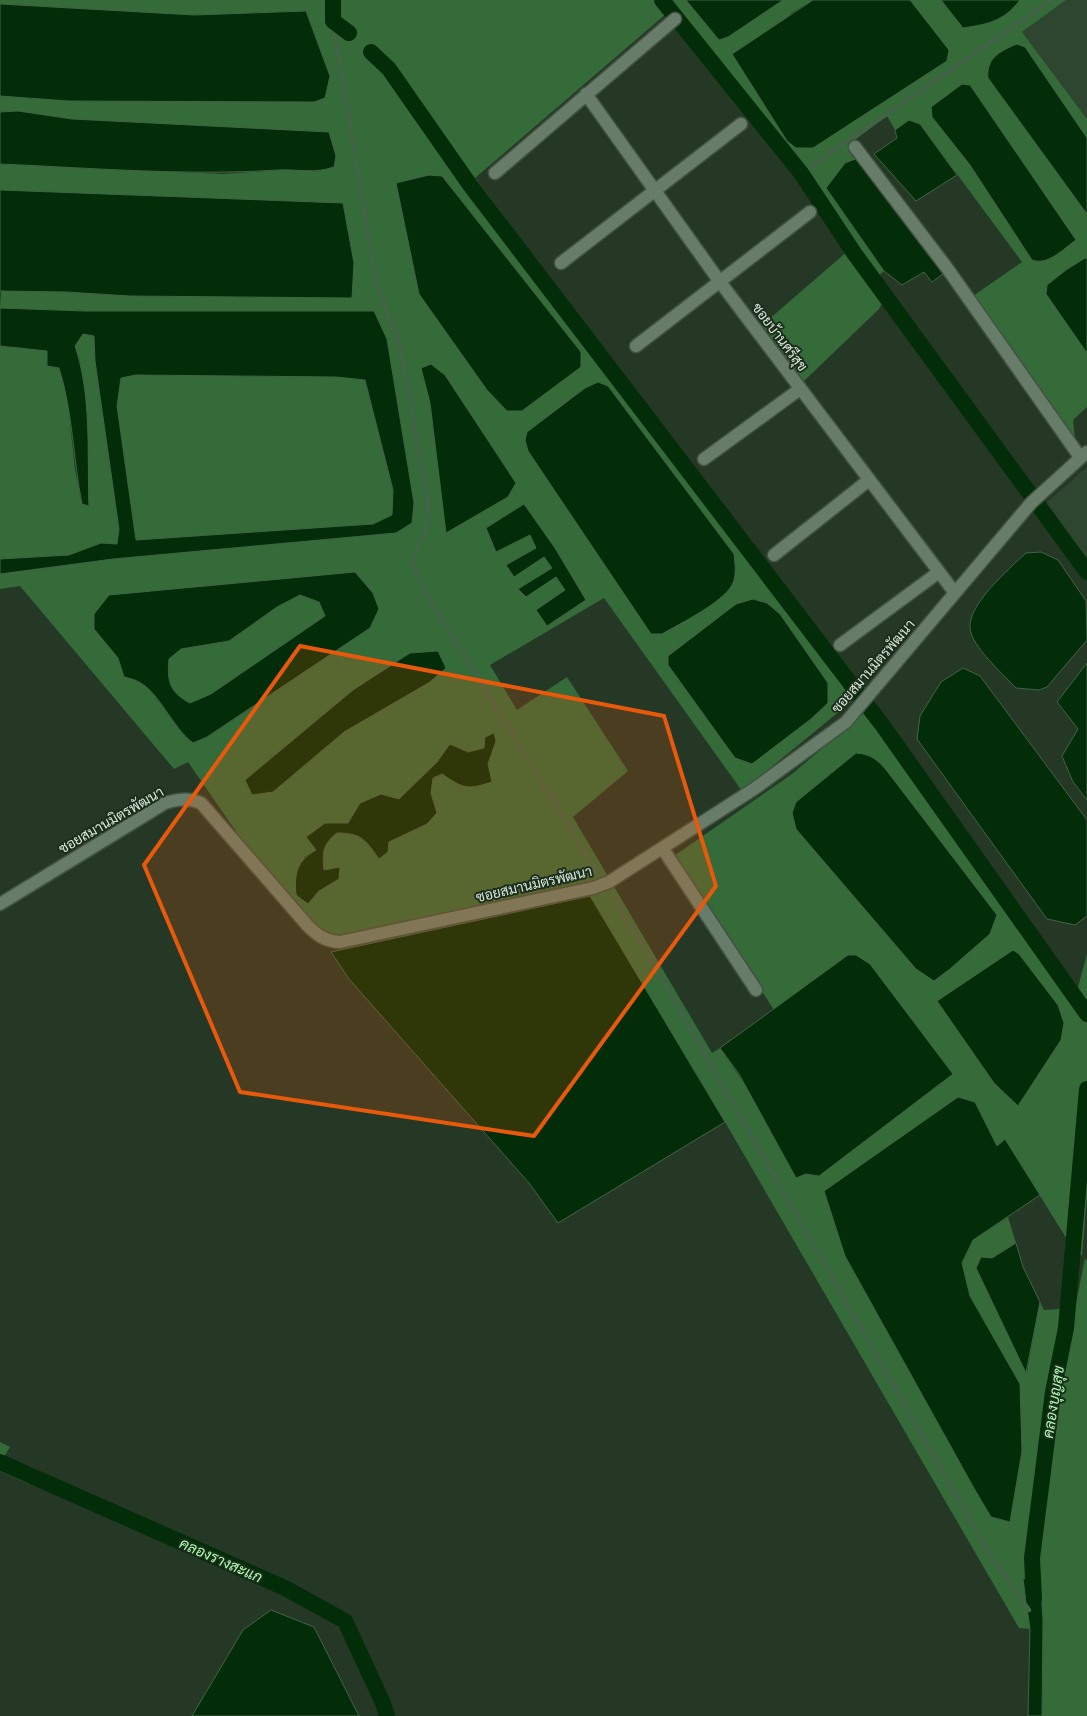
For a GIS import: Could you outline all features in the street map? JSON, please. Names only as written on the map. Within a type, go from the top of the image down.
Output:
[{"type":"street","points":[[495,173],[675,19]]},
{"type":"street","name":"ซอยบ้านศรีสุข","points":[[586,94],[720,282],[955,594]]},
{"type":"street","points":[[561,263],[741,124]]},
{"type":"street","points":[[856,148],[1084,454]]},
{"type":"street","points":[[636,346],[810,212]]},
{"type":"street","points":[[704,459],[800,389]]},
{"type":"street","name":"ซอยสมานมิตรพัฒนา","points":[[0,904],[165,804],[178,799],[190,799],[201,803],[308,926],[317,935],[328,941],[340,942],[593,888],[623,874],[663,849],[769,778],[846,722],[1035,498],[1084,454]]},
{"type":"street","points":[[774,554],[869,480]]},
{"type":"street","points":[[840,645],[939,572]]},
{"type":"street","points":[[663,849],[756,990]]},
{"type":"highlighted area","points":[[300,646],[664,716],[716,886],[534,1136],[240,1092],[144,865]]},
{"type":"shaded area","points":[[0,0],[686,0],[719,40],[728,37],[783,0],[813,0],[790,14],[949,50],[910,0],[1066,0],[1022,32],[1087,119],[1087,138],[1025,47],[988,78],[1087,214],[1087,259],[1066,270],[1047,285],[1046,294],[1087,353],[1087,407],[1073,420],[1075,440],[973,296],[1022,262],[920,124],[909,120],[895,130],[887,116],[856,139],[868,155],[826,188],[884,271],[872,282],[885,298],[879,309],[803,382],[761,326],[849,250],[673,8],[475,178],[856,684],[851,702],[742,791],[604,598],[490,665],[517,710],[567,677],[628,771],[573,817],[712,1053],[720,1048],[806,1174],[819,1176],[953,1074],[848,955],[774,1010],[674,856],[792,774],[873,705],[1077,991],[1087,954],[1087,1196],[1082,1256],[1070,1244],[1005,1140],[997,1146],[975,1102],[845,1256],[991,1517],[1010,1522],[1022,1451],[1020,1384],[970,1296],[962,1263],[973,1240],[1008,1217],[1016,1243],[992,1258],[1027,1372],[1040,1302],[1044,1310],[1075,1308],[1085,1258],[1087,1261],[1087,1716],[1042,1716],[1043,1620],[1040,1576],[1023,1579],[1030,1629],[1019,1628],[725,1122],[590,896],[587,884],[335,938],[319,928],[240,837],[188,762],[174,769],[20,586],[0,589],[0,574],[113,559],[396,533],[412,523],[414,503],[387,339],[374,311],[85,311],[0,308],[1,291],[66,292],[130,296],[352,298],[343,203],[0,190],[0,164],[223,174],[298,169],[320,172],[72,119],[18,111],[0,112],[0,96],[69,101],[314,102],[325,98],[330,76],[306,11],[194,15],[0,4]],"holes":[[[962,84],[970,85],[1076,240],[1032,260],[970,165]],[[442,176],[581,352],[507,411],[487,390],[419,294]],[[354,572],[379,609],[370,628],[207,737],[193,743],[185,736],[146,687],[137,681],[124,677],[118,658],[262,582]],[[430,682],[344,732],[273,792],[245,780],[353,690]],[[494,733],[496,741],[488,764],[442,774],[433,779],[427,824],[389,842],[379,858],[366,842],[358,837],[337,833],[332,837],[324,849],[324,870],[339,879],[319,891],[304,857],[317,850],[306,837],[325,823],[348,823],[360,803],[399,800],[437,762],[449,745],[468,752],[484,748],[485,737]]]},
{"type":"shaded area","points":[[686,0],[783,0],[728,37],[719,40]]},
{"type":"shaded area","points":[[813,0],[910,0],[949,50],[947,61],[813,148],[796,148],[787,141],[732,54]]},
{"type":"shaded area","points":[[941,0],[1020,0],[1002,17],[981,25],[963,28]]},
{"type":"shaded area","points":[[1066,0],[1087,0],[1087,119],[1022,32]]},
{"type":"shaded area","points":[[0,4],[194,15],[306,11],[330,76],[325,98],[314,102],[69,101],[0,96]]},
{"type":"shaded area","points":[[1017,44],[1025,47],[1087,138],[1087,214],[988,78],[989,65],[995,56]]},
{"type":"shaded area","points":[[962,84],[970,85],[1076,240],[1050,259],[1044,261],[1032,260],[970,165],[932,117],[931,107]]},
{"type":"shaded area","points":[[18,111],[72,119],[329,132],[336,156],[334,167],[313,171],[173,172],[0,164],[0,112]]},
{"type":"shaded area","points":[[909,120],[920,124],[957,175],[916,201],[874,154],[897,138],[895,130]]},
{"type":"shaded area","points":[[858,158],[944,273],[932,282],[924,272],[902,285],[884,271],[826,188],[845,163]]},
{"type":"shaded area","points":[[429,175],[442,176],[581,352],[581,367],[522,411],[507,411],[487,390],[419,294],[396,183]]},
{"type":"shaded area","points":[[0,190],[343,203],[354,263],[352,298],[130,296],[66,292],[0,291]]},
{"type":"shaded area","points":[[1085,258],[1087,259],[1087,353],[1046,294],[1047,285]]},
{"type":"shaded area","points":[[0,308],[85,311],[374,311],[387,339],[414,503],[412,523],[396,533],[113,559],[0,574],[0,559],[69,555],[101,543],[117,544],[119,529],[95,361],[94,336],[83,334],[75,346],[84,385],[86,405],[89,506],[82,504],[67,401],[59,368],[47,366],[47,351],[0,346]],"holes":[[[136,375],[336,377],[365,380],[393,490],[392,515],[373,524],[136,540],[117,406],[121,378]]]},
{"type":"shaded area","points":[[83,334],[94,336],[95,361],[119,529],[117,544],[101,543],[69,555],[0,559],[0,346],[48,351],[59,368],[67,393],[75,470],[82,504],[88,506],[86,401],[80,361],[75,346]]},
{"type":"shaded area","points":[[431,364],[445,375],[516,483],[508,497],[446,533],[430,403],[421,368]]},
{"type":"shaded area","points":[[136,375],[336,377],[365,380],[393,490],[392,515],[373,524],[135,540],[117,406],[121,378]]},
{"type":"shaded area","points":[[598,382],[608,386],[734,554],[735,578],[727,592],[710,606],[662,634],[651,634],[528,451],[525,440],[527,432],[585,388]]},
{"type":"shaded area","points":[[1087,467],[1087,561],[1046,503]]},
{"type":"shaded area","points":[[524,504],[555,548],[586,600],[547,626],[536,610],[565,590],[556,577],[526,597],[518,589],[552,568],[544,557],[514,577],[506,565],[536,548],[530,535],[496,552],[486,528]]},
{"type":"shaded area","points":[[1041,552],[1058,560],[1086,601],[1087,640],[1047,687],[1039,690],[1016,688],[989,660],[976,643],[970,628],[971,619],[982,598],[1010,568],[1026,553]]},
{"type":"shaded area","points":[[355,572],[373,593],[379,609],[370,628],[207,737],[193,743],[146,687],[137,681],[124,677],[118,658],[94,629],[94,614],[109,595]],"holes":[[[300,595],[319,602],[325,616],[211,694],[190,703],[178,695],[171,685],[168,674],[169,659],[181,649],[229,641],[277,607]]]},
{"type":"shaded area","points":[[300,595],[319,602],[325,616],[211,694],[190,703],[174,690],[168,674],[169,659],[181,649],[229,641],[277,607]]},
{"type":"shaded area","points":[[753,599],[767,603],[780,614],[828,683],[828,703],[811,719],[752,764],[735,758],[668,665],[668,656],[736,604]]},
{"type":"shaded area","points":[[438,651],[446,668],[430,682],[344,732],[273,792],[252,795],[245,780],[353,690],[410,653]]},
{"type":"shaded area","points":[[1087,663],[1087,800],[1073,782],[1062,756],[1078,729],[1057,702]]},
{"type":"shaded area","points":[[963,668],[980,676],[1087,820],[1087,916],[1075,925],[1047,919],[917,739],[920,716],[941,682]]},
{"type":"shaded area","points":[[494,733],[496,741],[488,764],[492,782],[466,787],[442,774],[433,778],[431,793],[437,813],[427,824],[389,842],[388,852],[379,859],[362,838],[352,834],[337,833],[324,849],[323,864],[324,870],[340,867],[339,879],[319,891],[308,904],[296,895],[296,874],[298,868],[316,850],[306,837],[325,823],[348,823],[360,803],[381,794],[399,799],[437,762],[450,744],[468,752],[484,748],[485,737]]},
{"type":"shaded area","points":[[856,753],[870,756],[884,767],[997,915],[990,934],[934,981],[916,969],[796,829],[792,813],[796,802]]},
{"type":"shaded area","points":[[590,896],[725,1122],[558,1223],[529,1183],[349,979],[331,952]]},
{"type":"shaded area","points":[[1013,950],[1019,954],[1058,1005],[1064,1023],[1061,1040],[1018,1106],[994,1083],[937,1001]]},
{"type":"shaded area","points":[[848,955],[856,955],[870,964],[953,1074],[819,1176],[806,1174],[796,1178],[739,1074],[720,1048]]},
{"type":"shaded area","points":[[958,1097],[975,1102],[997,1146],[1005,1139],[1040,1195],[973,1240],[962,1263],[970,1296],[1020,1384],[1022,1451],[1010,1522],[991,1517],[975,1490],[845,1256],[824,1191]]},
{"type":"shaded area","points":[[1016,1243],[1023,1267],[1040,1302],[1026,1373],[976,1268],[981,1257],[992,1258]]},
{"type":"shaded area","points":[[0,1442],[10,1447],[4,1457],[36,1469],[29,1484],[0,1471]]},
{"type":"shaded area","points":[[1040,1576],[1043,1620],[1042,1716],[1028,1716],[1030,1629],[1023,1579]]},
{"type":"shaded area","points":[[271,1610],[314,1627],[359,1716],[192,1716],[243,1630]]},
{"type":"waterway","points":[[333,0],[333,21],[349,33]]},
{"type":"waterway","points":[[662,0],[801,173],[854,253],[1087,572]]},
{"type":"waterway","points":[[801,173],[1052,0]]},
{"type":"waterway","points":[[333,21],[376,283],[400,345],[428,501],[426,530],[412,560],[424,590],[597,872]]},
{"type":"waterway","points":[[371,52],[389,69],[470,185],[883,726],[1087,1014]]},
{"type":"waterway","points":[[612,895],[697,1040],[989,1553],[1029,1610]]},
{"type":"waterway","name":"คลองบุญสุข","points":[[1034,1599],[1032,1558],[1053,1392],[1066,1328],[1087,1089]]},
{"type":"waterway","name":"คลองรางสะแก","points":[[0,1462],[285,1588],[345,1621],[383,1703],[387,1716]]}]
